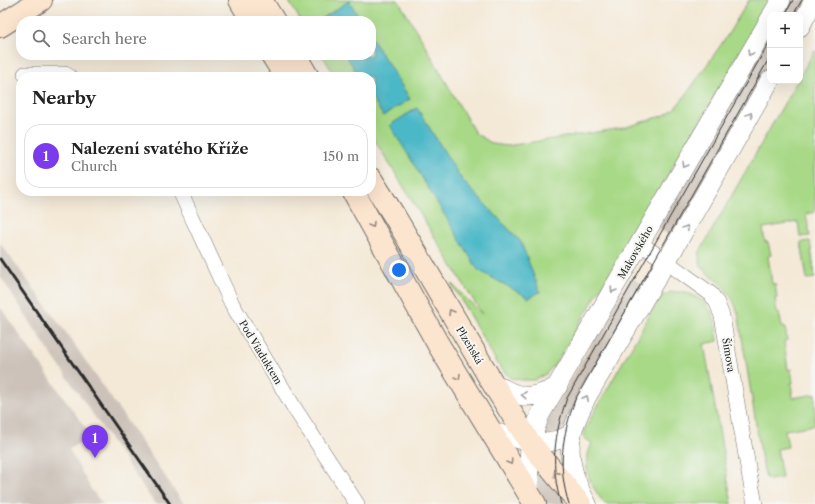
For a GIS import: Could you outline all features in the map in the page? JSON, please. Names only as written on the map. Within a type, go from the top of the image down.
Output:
[{"type":"main road","points":[[0,26],[41,0]]},
{"type":"main road","points":[[240,0],[249,16]]},
{"type":"main road","points":[[261,0],[271,16]]},
{"type":"main road","points":[[266,0],[272,16]]},
{"type":"main road","points":[[275,60],[283,72]]},
{"type":"main road","points":[[297,60],[305,72]]},
{"type":"main road","name":"Plzeňská","points":[[376,187],[530,443],[580,504]]},
{"type":"main road","points":[[356,196],[438,344],[532,499]]},
{"type":"street","points":[[774,12],[781,0]]},
{"type":"street","points":[[803,21],[814,0]]},
{"type":"street","name":"Makovského","points":[[532,499],[530,443],[540,415],[767,24]]},
{"type":"street","points":[[587,504],[573,473],[571,458],[572,434],[586,398],[768,84]]},
{"type":"street","name":"Pod Viaduktem","points":[[182,196],[232,304],[295,409],[356,504]]},
{"type":"street","name":"Šímova","points":[[640,243],[710,294],[717,303],[722,316],[755,504]]},
{"type":"street","points":[[492,382],[510,393],[528,396],[540,395],[558,386]]},
{"type":"street","points":[[491,431],[530,443],[546,443],[572,434]]},
{"type":"shaded area","points":[[788,0],[807,0],[801,12],[782,12]]},
{"type":"shaded area","points":[[767,38],[767,71],[673,236],[660,230],[659,227]]},
{"type":"shaded area","points":[[0,243],[67,334],[184,504],[155,504],[47,348],[0,276]]},
{"type":"shaded area","points":[[630,279],[634,279],[643,285],[568,427],[542,439],[549,416]]},
{"type":"shaded area","points":[[0,307],[91,436],[69,449],[92,491],[103,504],[0,504]]},
{"type":"shaded area","points":[[535,463],[567,504],[546,504],[536,486]]},
{"type":"green space","points":[[288,0],[398,0],[475,133],[493,144],[507,146],[623,128],[665,115],[675,108],[686,95],[727,36],[749,0],[772,0],[556,363],[546,374],[535,380],[510,378],[499,366],[451,283],[482,314],[376,142],[376,103],[384,115],[410,99],[376,45],[376,16],[358,16],[349,1],[326,16],[298,16]],"holes":[[[417,108],[462,180],[521,242],[539,292],[390,125]]]},
{"type":"green space","points":[[815,50],[815,212],[806,214],[810,236],[800,237],[798,222],[763,228],[765,242],[768,242],[771,255],[768,256],[772,284],[775,284],[777,313],[779,312],[782,327],[785,327],[787,340],[784,341],[788,370],[791,369],[793,398],[815,394],[815,425],[785,430],[788,447],[777,449],[782,478],[769,480],[766,478],[762,461],[738,313],[734,302],[723,286],[708,274],[701,266],[699,253],[795,84],[803,84],[803,71]]},
{"type":"green space","points":[[325,60],[349,60],[356,72],[333,72]]},
{"type":"green space","points":[[810,241],[815,278],[807,279],[801,242]]},
{"type":"green space","points":[[671,292],[687,292],[703,301],[711,311],[715,321],[718,341],[704,344],[732,504],[605,504],[594,488],[587,470],[588,452],[592,443],[584,438],[584,430],[660,297]]},
{"type":"water","points":[[349,1],[358,16],[326,16]]},
{"type":"water","points":[[376,45],[410,99],[383,116],[376,104],[376,72],[356,72],[349,60],[376,60]]},
{"type":"water","points":[[417,108],[462,180],[521,242],[540,292],[529,298],[478,270],[390,125]]},
{"type":"tram line","points":[[787,12],[793,0]]},
{"type":"tram line","points":[[795,12],[802,0]]},
{"type":"tram line","points":[[561,504],[555,476],[555,450],[556,437],[567,398],[767,46]]},
{"type":"tram line","points":[[569,504],[565,490],[562,464],[564,439],[575,400],[767,62]]},
{"type":"railway","points":[[0,259],[170,504]]},
{"type":"place","name":"Nalezení svatého Kříže","points":[[95,458]]}]
